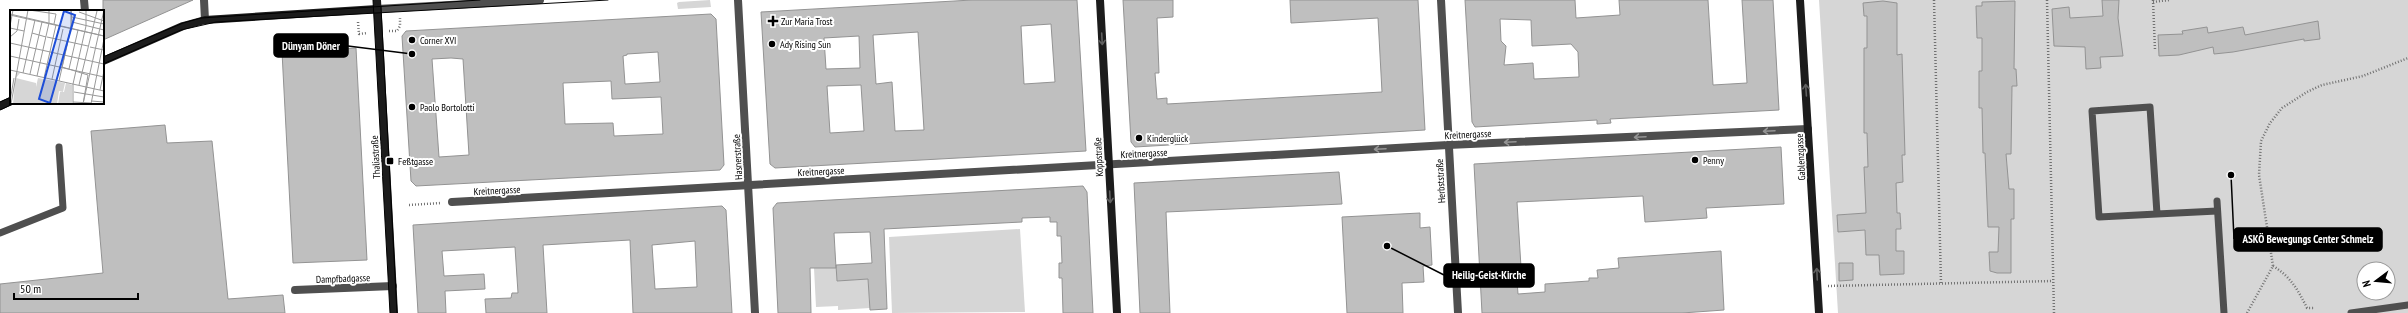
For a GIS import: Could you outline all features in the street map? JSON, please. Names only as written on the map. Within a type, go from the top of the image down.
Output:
[{"type":"main road","name":"Thaliastraße","points":[[377,0],[394,313]]},
{"type":"main road","name":"Koppstraße","points":[[1100,0],[1117,313]]},
{"type":"main road","name":"Gablenzgasse","points":[[1800,0],[1819,313]]},
{"type":"main road","points":[[104,62],[183,26],[205,20],[377,9]]},
{"type":"main road","points":[[0,106],[10,101]]},
{"type":"street","points":[[84,0],[85,10]]},
{"type":"street","points":[[204,0],[205,20]]},
{"type":"street","points":[[377,9],[540,0]]},
{"type":"street","name":"Hasnerstraße","points":[[738,0],[756,313]]},
{"type":"street","name":"Herbststraße","points":[[1441,0],[1458,313]]},
{"type":"street","name":"Kreitnergasse","points":[[452,202],[1448,145],[1808,129]]},
{"type":"street","name":"Dampfbadgasse","points":[[295,290],[393,286]]},
{"type":"lane","points":[[2157,214],[2150,107],[2092,111],[2099,216],[2157,214],[2217,211]]},
{"type":"lane","points":[[0,233],[63,208],[59,147]]},
{"type":"lane","points":[[2217,201],[2224,313]]},
{"type":"lane","points":[[2351,313],[2408,305]]},
{"type":"path","points":[[1934,0],[1941,283]]},
{"type":"path","points":[[2047,0],[2054,313]]},
{"type":"path","points":[[2155,50],[2153,1],[2169,0]]},
{"type":"path","points":[[2247,313],[2273,266],[2259,175],[2261,141],[2270,123],[2282,108],[2307,92],[2336,81],[2363,76],[2408,58]]},
{"type":"path","points":[[409,205],[452,202]]},
{"type":"path","points":[[2273,266],[2286,274],[2295,284],[2307,308],[2315,308]]},
{"type":"path","points":[[1818,285],[2053,281]]},
{"type":"shaded area","points":[[710,0],[711,7],[678,9],[677,3],[679,2]]},
{"type":"shaded area","points":[[1819,0],[2408,0],[2408,313],[1838,313]]},
{"type":"shaded area","points":[[1020,229],[1025,312],[892,313],[889,237]]},
{"type":"shaded area","points":[[836,267],[837,281],[868,279],[870,308],[838,310],[838,306],[816,307],[814,268]]},
{"type":"building","points":[[103,0],[193,0],[104,40]]},
{"type":"building","points":[[972,0],[1077,0],[1086,151],[775,168],[770,164],[761,12]],"holes":[[[1051,24],[1055,82],[1024,84],[1021,26]],[[918,32],[924,130],[895,131],[892,82],[876,84],[873,35]],[[859,36],[860,68],[826,69],[824,38]],[[861,85],[864,131],[830,133],[827,86]]]},
{"type":"building","points":[[1123,0],[1173,0],[1173,17],[1157,18],[1159,73],[1155,73],[1157,99],[1167,98],[1167,104],[1382,92],[1378,18],[1291,23],[1290,0],[1418,0],[1425,130],[1135,147],[1131,142]]},
{"type":"building","points":[[1465,0],[1575,0],[1576,18],[1620,15],[1619,0],[1708,0],[1713,85],[1747,83],[1742,0],[1773,0],[1779,110],[1610,119],[1611,123],[1597,124],[1597,120],[1475,127],[1472,122]],"holes":[[[1500,19],[1531,20],[1532,46],[1571,44],[1578,52],[1579,77],[1534,79],[1533,63],[1504,65],[1506,46],[1501,41]]]},
{"type":"building","points":[[2102,0],[2119,0],[2118,18],[2123,56],[2100,57],[2101,68],[2086,69],[2085,47],[2054,46],[2052,9],[2069,7],[2070,18],[2103,16]]},
{"type":"building","points":[[1883,1],[1897,3],[1897,55],[1902,54],[1905,155],[1902,155],[1903,182],[1896,183],[1897,213],[1900,213],[1901,229],[1896,229],[1896,251],[1904,251],[1904,274],[1880,275],[1879,255],[1866,255],[1865,230],[1838,232],[1837,215],[1866,213],[1864,167],[1868,167],[1867,133],[1864,133],[1864,48],[1867,48],[1867,16],[1864,16],[1863,3]]},
{"type":"building","points":[[2015,1],[2014,69],[2016,69],[2017,86],[2012,86],[2011,154],[2006,154],[2009,189],[2014,189],[2014,219],[2011,219],[2011,273],[1997,273],[1990,271],[1989,252],[1998,252],[1999,227],[1988,227],[1985,153],[1983,153],[1982,108],[1979,108],[1979,71],[1982,71],[1982,38],[1977,38],[1976,6],[1982,6],[1982,2]]},
{"type":"building","points":[[711,14],[716,19],[724,165],[720,170],[416,186],[411,181],[402,36],[406,31]],"holes":[[[658,52],[660,82],[625,84],[623,56],[627,54]],[[432,59],[463,59],[469,155],[439,157]],[[611,81],[612,99],[661,97],[663,134],[614,136],[613,123],[565,124],[563,83]]]},
{"type":"building","points":[[2318,21],[2320,39],[2304,41],[2304,39],[2233,52],[2214,54],[2213,47],[2179,55],[2159,56],[2158,35],[2183,34],[2182,31],[2207,27],[2208,33],[2243,27],[2245,35]]},
{"type":"building","points":[[356,48],[367,260],[293,263],[282,52]]},
{"type":"building","points":[[165,125],[167,143],[212,141],[228,299],[283,295],[285,313],[0,313],[0,284],[103,273],[91,131]]},
{"type":"building","points":[[1781,147],[1784,204],[1706,208],[1707,218],[1645,222],[1643,196],[1517,202],[1521,267],[1516,267],[1518,294],[1545,292],[1545,284],[1589,281],[1589,278],[1598,278],[1597,270],[1619,268],[1618,258],[1721,251],[1724,310],[1682,313],[1482,313],[1474,164]]},
{"type":"building","points":[[1339,172],[1342,204],[1166,212],[1170,313],[1140,313],[1134,183]]},
{"type":"building","points":[[1083,186],[1087,192],[1093,313],[1063,313],[1062,278],[1059,278],[1059,263],[1062,263],[1061,236],[1057,236],[1057,222],[1050,222],[1050,217],[1022,218],[1022,222],[884,229],[887,309],[870,310],[868,279],[837,281],[836,265],[872,263],[870,232],[834,233],[836,268],[810,268],[811,313],[778,313],[773,208],[777,203]]},
{"type":"building","points":[[722,206],[726,210],[732,313],[633,313],[630,240],[543,245],[547,313],[486,313],[485,299],[511,298],[512,293],[518,293],[515,247],[442,251],[444,276],[484,274],[485,289],[445,291],[446,313],[418,313],[413,225]],"holes":[[[695,241],[697,287],[655,289],[652,245]]]},
{"type":"building","points":[[1420,213],[1420,228],[1430,227],[1432,265],[1423,266],[1424,282],[1402,283],[1403,313],[1347,313],[1342,217]]},
{"type":"building","points":[[1839,263],[1853,263],[1853,280],[1839,281]]},
{"type":"tram line","points":[[373,0],[390,313]]},
{"type":"tram line","points":[[104,57],[183,23],[201,18],[480,0]]},
{"type":"tram line","points":[[104,64],[181,30],[216,22],[608,0]]},
{"type":"tram line","points":[[381,7],[397,313]]},
{"type":"tram line","points":[[0,102],[10,97]]},
{"type":"tram line","points":[[0,110],[13,104]]},
{"type":"place","name":"Zur Maria Trost","points":[[773,21]]},
{"type":"place","name":"Corner XVI","points":[[412,40]]},
{"type":"place","name":"Ady Rising Sun","points":[[772,44]]},
{"type":"place","name":"Dünyam Döner","points":[[412,54]]},
{"type":"place","name":"Paolo Bortolotti","points":[[412,107]]},
{"type":"place","name":"Kinderglück","points":[[1139,138]]},
{"type":"place","name":"Penny","points":[[1695,160]]},
{"type":"place","name":"Feßtgasse","points":[[390,161]]},
{"type":"place","name":"ASKÖ Bewegungs Center Schmelz","points":[[2231,175]]},
{"type":"place","name":"Heilig-Geist-Kirche","points":[[1387,246]]}]
